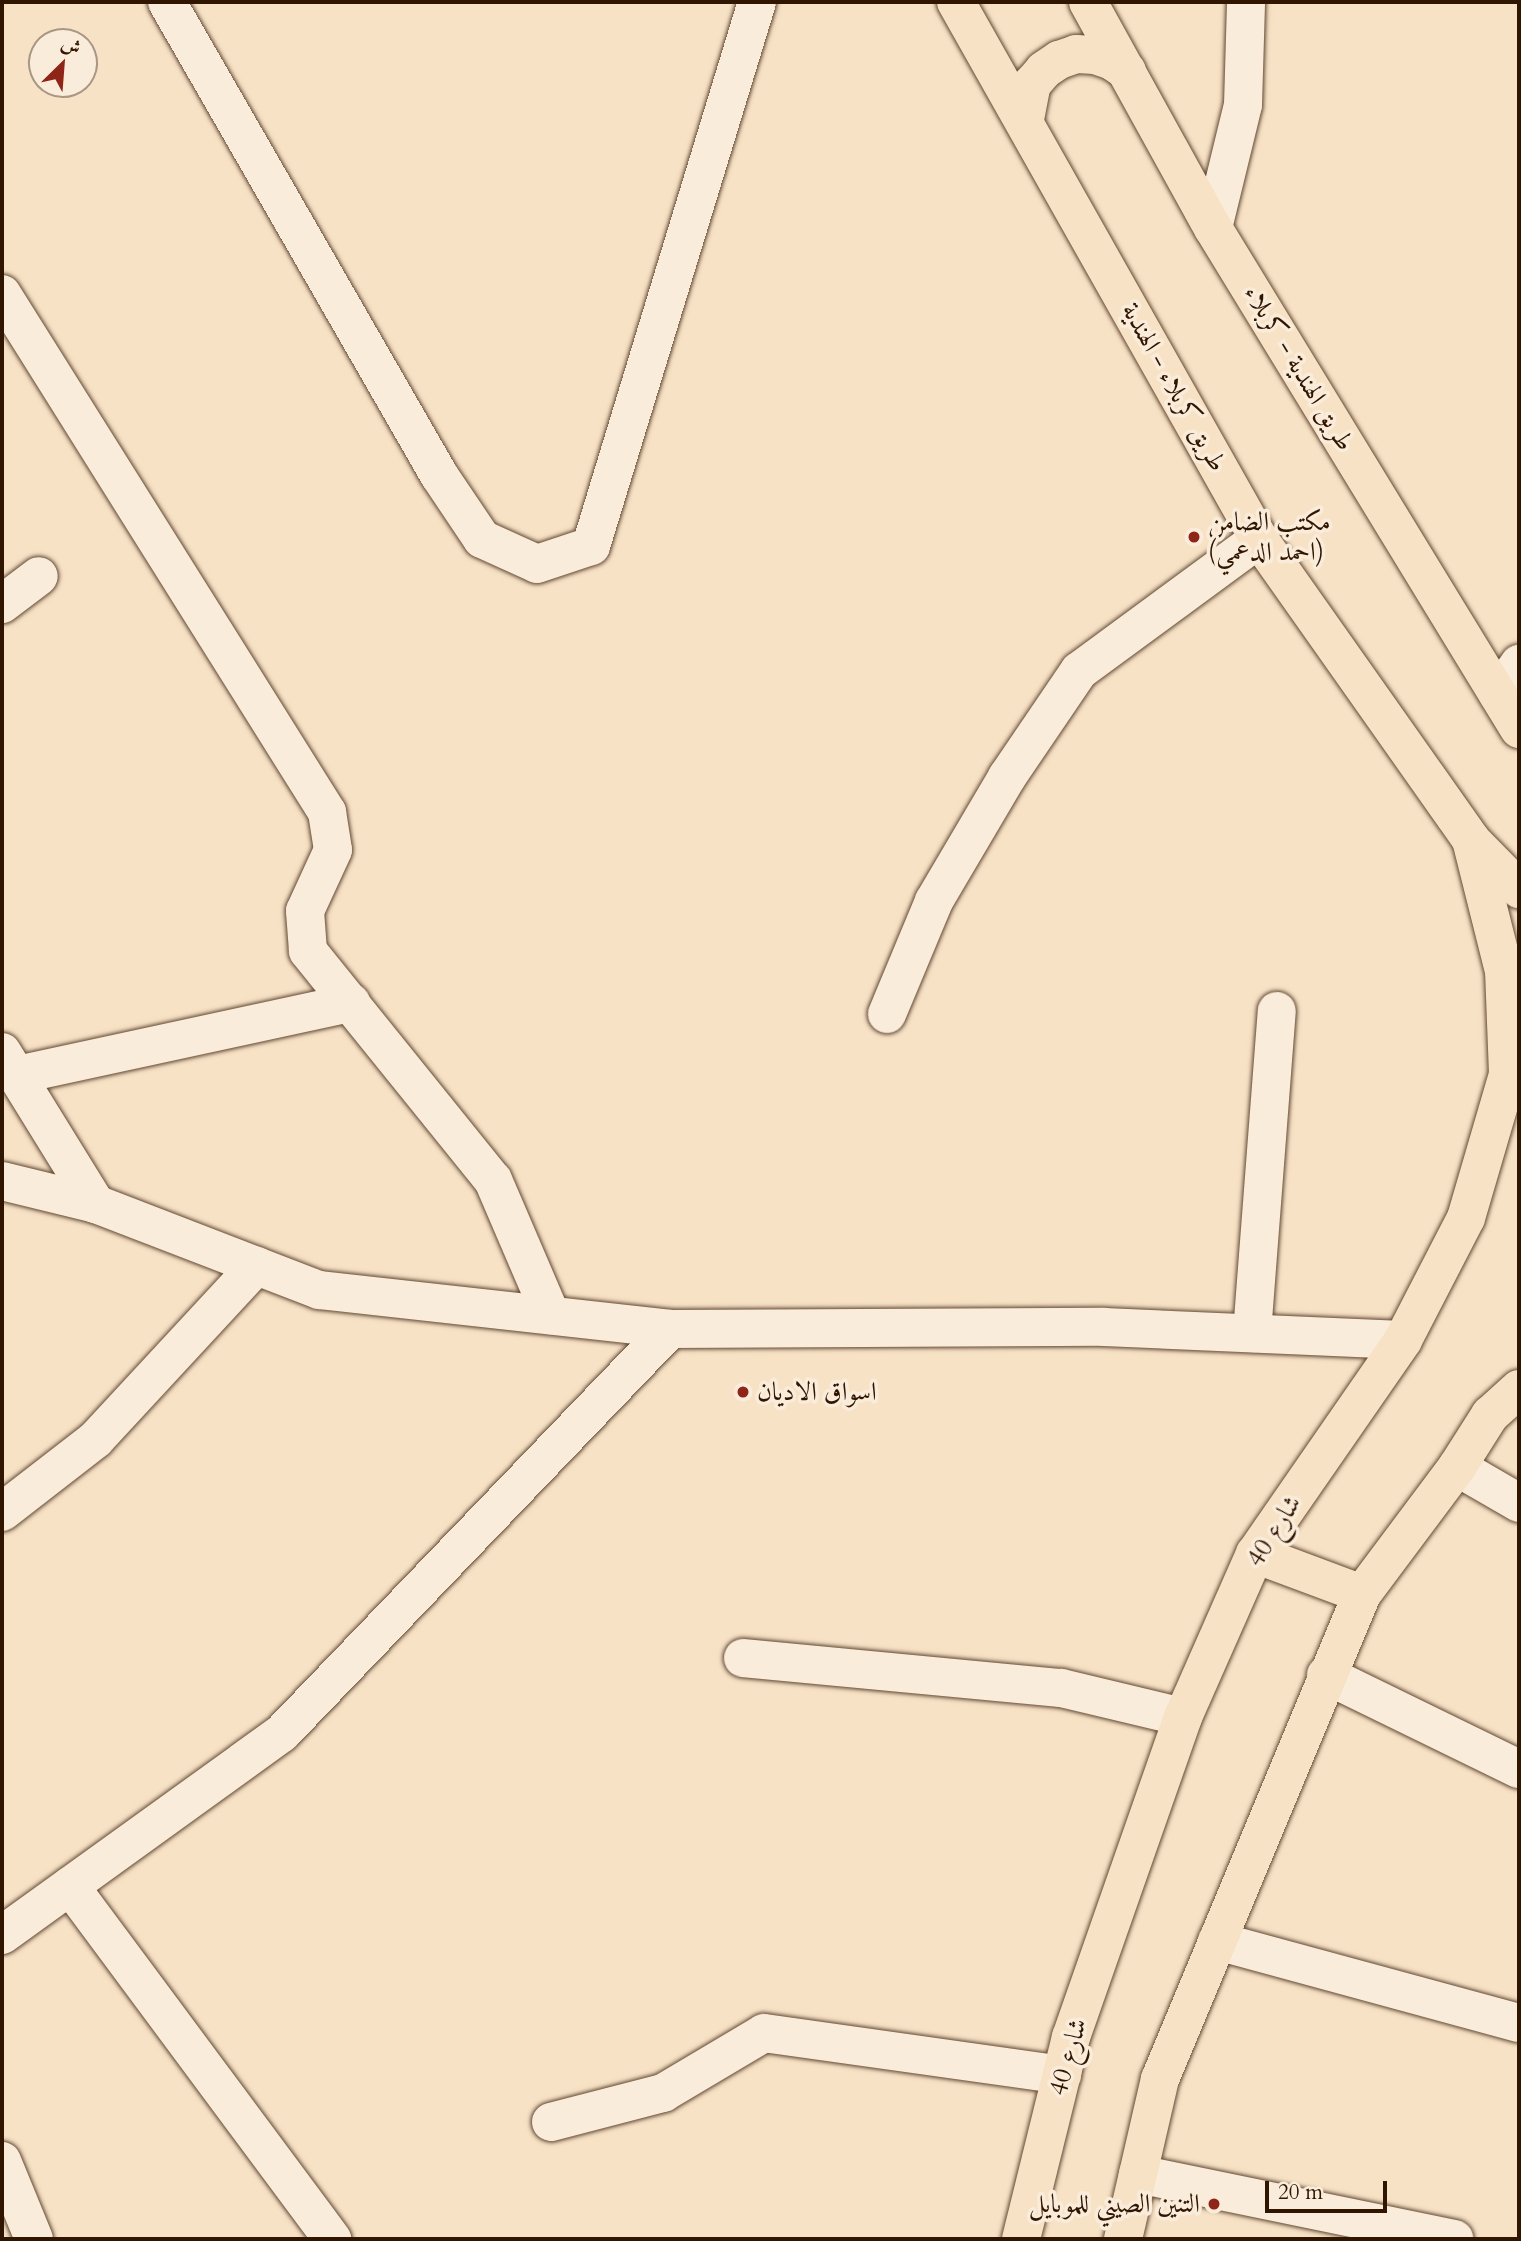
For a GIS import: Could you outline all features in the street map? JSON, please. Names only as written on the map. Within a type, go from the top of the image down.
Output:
[{"type":"main road","name":"طريق كربلاء - الهندية","points":[[956,2],[1025,119],[1259,539],[1471,840],[1519,889]]},
{"type":"main road","name":"طريق الهندية - كربلاء","points":[[1088,2],[1213,228],[1519,729]]},
{"type":"main road","points":[[1025,119],[1032,84],[1059,60],[1076,54],[1095,55],[1112,61],[1127,71]]},
{"type":"main road","name":"شارع 40","points":[[1021,2239],[1071,2037],[1183,1717],[1255,1554],[1403,1340],[1466,1218],[1508,1074],[1503,971],[1471,840]]},
{"type":"main road","points":[[1123,2239],[1160,2078],[1362,1594],[1457,1467],[1490,1415],[1519,1389]]},
{"type":"main road","points":[[1255,1554],[1362,1594]]},
{"type":"street","points":[[167,2],[439,475],[482,539],[537,564],[591,546],[757,2]]},
{"type":"street","points":[[1213,228],[1243,104],[1246,2]]},
{"type":"street","points":[[2,293],[327,812],[333,850],[305,911],[308,951],[493,1180],[551,1315]]},
{"type":"street","points":[[887,1014],[934,901],[1007,777],[1079,671],[1259,539]]},
{"type":"street","points":[[2,604],[39,576]]},
{"type":"street","points":[[1498,694],[1519,664]]},
{"type":"street","points":[[96,1204],[10,1064],[351,1003]]},
{"type":"street","points":[[1252,1333],[1277,1011]]},
{"type":"street","points":[[2,1181],[96,1204],[319,1290],[670,1329],[1104,1326],[1403,1340]]},
{"type":"street","points":[[2,1512],[96,1439],[257,1266]]},
{"type":"street","points":[[2,1935],[282,1733],[670,1329]]},
{"type":"street","points":[[1457,1467],[1519,1503]]},
{"type":"street","points":[[743,1658],[1060,1688],[1183,1717]]},
{"type":"street","points":[[1326,1675],[1519,1769]]},
{"type":"street","points":[[70,1886],[332,2239]]},
{"type":"street","points":[[1217,1941],[1519,2023]]},
{"type":"street","points":[[551,2122],[663,2093],[764,2033],[1062,2075]]},
{"type":"street","points":[[2,2161],[34,2239]]},
{"type":"street","points":[[1138,2174],[1454,2239]]},
{"type":"place","name":"مكتب الضامن (احمد الدعمي)","points":[[1194,537]]},
{"type":"place","name":"اسواق الاديان","points":[[743,1392]]},
{"type":"place","name":"التنين الصيني للموبايل","points":[[1214,2204]]}]
